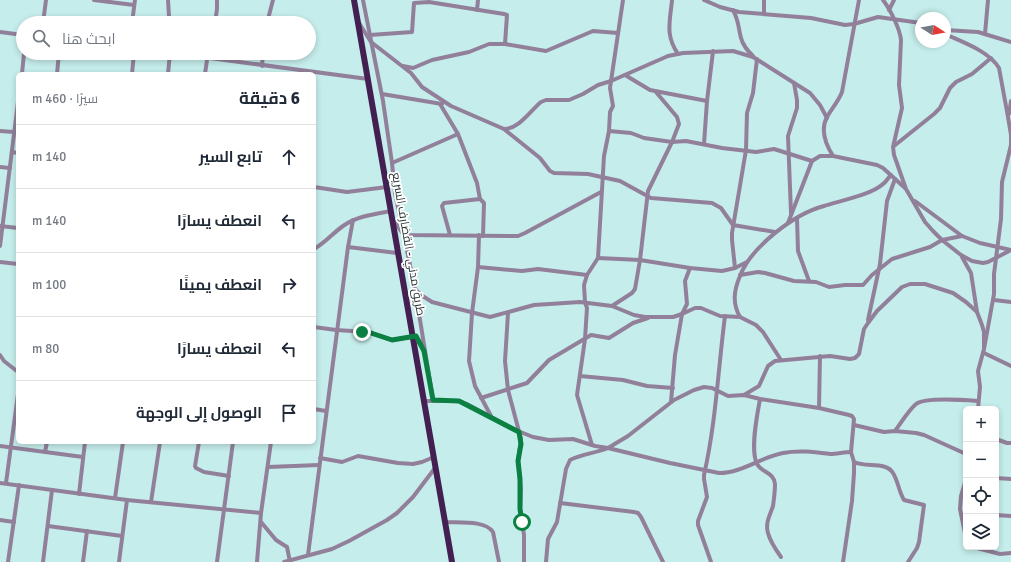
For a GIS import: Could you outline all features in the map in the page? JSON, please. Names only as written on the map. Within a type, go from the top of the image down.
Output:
[{"type":"highway","name":"طريق مدني - القضارف السريع","points":[[354,0],[452,562]]},
{"type":"street","points":[[44,16],[46,0]]},
{"type":"street","points":[[94,0],[134,5]]},
{"type":"street","points":[[133,16],[135,0]]},
{"type":"street","points":[[168,0],[169,16]]},
{"type":"street","points":[[216,16],[217,0]]},
{"type":"street","points":[[269,16],[273,0]]},
{"type":"street","points":[[362,0],[382,94],[395,193],[415,289],[433,400]]},
{"type":"street","points":[[477,10],[478,0]]},
{"type":"street","points":[[592,445],[584,414],[578,399],[587,308],[585,302],[584,285],[587,275],[598,258],[602,176],[609,131],[609,118],[613,106],[610,88],[623,0]]},
{"type":"street","points":[[672,0],[670,37],[678,54]]},
{"type":"street","points":[[704,0],[720,7],[745,12],[811,18],[845,25],[878,17],[915,22]]},
{"type":"street","points":[[764,0],[764,13]]},
{"type":"street","points":[[833,156],[824,139],[827,118],[839,100],[842,92],[859,0]]},
{"type":"street","points":[[883,0],[894,20],[901,40],[899,85],[902,108],[893,147],[894,155],[906,189]]},
{"type":"street","points":[[889,10],[894,0]]},
{"type":"street","points":[[985,34],[988,0]]},
{"type":"street","points":[[370,36],[412,32],[414,3],[429,2],[507,15],[505,44]]},
{"type":"street","points":[[734,10],[739,23],[742,42],[755,58],[753,93],[747,113],[746,150],[733,224],[732,240],[735,268]]},
{"type":"street","points":[[358,21],[371,42],[410,73],[422,87],[451,106],[504,129],[540,158],[550,171],[554,173],[602,176],[626,183],[647,196],[655,198],[712,203],[721,208],[733,224],[776,232]]},
{"type":"street","points":[[951,30],[969,31],[985,34],[1011,42]]},
{"type":"street","points":[[401,66],[413,68],[432,60],[469,52],[489,44],[505,44],[546,51],[593,31],[618,33]]},
{"type":"street","points":[[0,32],[16,34]]},
{"type":"street","points":[[951,37],[991,58],[999,68],[1011,135],[1010,154],[1002,182],[1001,219],[996,259],[994,300],[984,351],[978,371],[980,387],[978,406]]},
{"type":"street","points":[[504,129],[509,129],[516,126],[541,102],[546,100],[569,100],[598,85],[611,81],[668,56],[678,54],[733,51],[755,58],[810,94],[816,99],[827,118]]},
{"type":"street","points":[[704,144],[707,101],[713,52]]},
{"type":"street","points":[[893,147],[940,108],[950,88],[956,82],[976,71],[991,58]]},
{"type":"street","points":[[22,72],[23,60]]},
{"type":"street","points":[[57,72],[58,60]]},
{"type":"street","points":[[132,72],[133,60]]},
{"type":"street","points":[[168,72],[170,60]]},
{"type":"street","points":[[205,72],[207,60]]},
{"type":"street","points":[[233,60],[302,72]]},
{"type":"street","points":[[262,60],[262,66]]},
{"type":"street","points":[[316,74],[368,79]]},
{"type":"street","points":[[625,75],[646,88],[656,92],[707,101]]},
{"type":"street","points":[[791,216],[788,136],[797,108],[794,83]]},
{"type":"street","points":[[612,306],[632,293],[635,289],[649,187],[672,142],[679,120],[656,92]]},
{"type":"street","points":[[382,94],[451,106]]},
{"type":"street","points":[[1008,117],[1011,101]]},
{"type":"street","points":[[440,104],[458,134],[477,183],[480,199],[484,203],[485,208],[472,313],[469,361],[475,386],[491,417]]},
{"type":"street","points":[[0,246],[1,226],[16,117]]},
{"type":"street","points":[[0,131],[14,132]]},
{"type":"street","points":[[609,131],[631,133],[641,138],[672,142],[686,141],[760,152],[774,149],[812,161]]},
{"type":"street","points":[[392,163],[458,134]]},
{"type":"street","points":[[12,152],[16,153]]},
{"type":"street","points":[[788,223],[812,161],[820,156],[833,156],[877,165],[883,168],[906,189],[925,222],[942,240],[961,255],[972,261],[988,262],[1011,250]]},
{"type":"street","points":[[0,167],[10,168]]},
{"type":"street","points":[[740,317],[735,306],[734,297],[736,286],[747,261],[763,243],[788,223],[797,218],[814,209],[843,202],[879,188],[891,175]]},
{"type":"street","points":[[868,323],[879,270],[886,207],[895,178]]},
{"type":"street","points":[[316,187],[347,192],[387,187]]},
{"type":"street","points":[[404,235],[512,236],[525,234],[601,192]]},
{"type":"street","points":[[450,235],[442,206],[444,203],[480,199]]},
{"type":"street","points":[[913,200],[962,236],[980,243],[1011,250]]},
{"type":"street","points":[[316,247],[353,220],[391,211]]},
{"type":"street","points":[[392,218],[404,235]]},
{"type":"street","points":[[797,218],[798,251],[809,281]]},
{"type":"street","points":[[308,555],[336,330],[353,220]]},
{"type":"street","points":[[1,226],[16,228]]},
{"type":"street","points":[[740,274],[758,272],[794,281],[821,283],[829,287],[863,285],[872,275],[892,260],[930,247],[942,240],[962,236]]},
{"type":"street","points":[[348,247],[397,253]]},
{"type":"street","points":[[961,255],[971,272],[977,312],[982,325],[984,351]]},
{"type":"street","points":[[598,258],[640,260],[690,268],[722,271],[735,268],[747,261]]},
{"type":"street","points":[[0,262],[16,264]]},
{"type":"street","points":[[478,267],[522,271],[538,269],[587,275]]},
{"type":"street","points":[[672,402],[675,355],[682,314],[687,304],[685,281],[690,268]]},
{"type":"street","points":[[744,395],[759,386],[768,366],[776,361],[820,356],[850,359],[855,358],[859,354],[864,329],[876,311],[902,287],[916,284],[933,286],[953,293],[977,312]]},
{"type":"street","points":[[415,289],[432,302],[490,317],[534,305],[585,302],[612,306],[634,315],[650,317],[673,316],[695,308],[701,308],[720,316],[740,317],[760,328],[781,360]]},
{"type":"street","points":[[994,300],[1011,302]]},
{"type":"street","points":[[508,313],[505,361],[508,390],[521,444],[518,461],[521,490],[520,509],[524,535],[524,562]]},
{"type":"street","points":[[711,562],[698,525],[698,521],[707,497],[704,479],[713,432],[716,390],[725,316]]},
{"type":"street","points":[[481,398],[527,383],[549,360],[593,335],[609,338],[633,323],[650,317]]},
{"type":"street","points":[[316,327],[368,332],[392,340],[413,336],[417,337],[424,351]]},
{"type":"street","points":[[984,351],[1011,366]]},
{"type":"street","points":[[0,355],[4,361],[16,370]]},
{"type":"street","points":[[819,408],[820,356]]},
{"type":"street","points":[[580,376],[623,380],[647,386],[673,388]]},
{"type":"street","points":[[546,562],[548,539],[557,522],[566,469],[570,460],[608,448],[628,436],[672,402],[690,392],[704,387],[716,390],[728,396],[744,395],[760,399],[819,408],[849,414],[852,416],[854,425],[851,452],[854,462],[852,501],[844,562]]},
{"type":"street","points":[[760,399],[755,439],[756,462],[773,478],[774,495],[767,525],[768,534],[781,557]]},
{"type":"street","points":[[895,431],[920,402],[944,400],[978,401]]},
{"type":"street","points":[[424,401],[459,401],[519,432],[541,439],[573,440],[670,463],[726,473],[741,469],[776,454],[794,451],[831,454],[851,452]]},
{"type":"street","points":[[6,483],[16,409]]},
{"type":"street","points":[[316,410],[326,411]]},
{"type":"street","points":[[854,425],[884,432],[895,431],[924,435],[963,453]]},
{"type":"street","points":[[999,440],[1011,443]]},
{"type":"street","points":[[45,452],[47,444]]},
{"type":"street","points":[[79,494],[86,444]]},
{"type":"street","points":[[115,498],[122,444]]},
{"type":"street","points":[[152,502],[160,444]]},
{"type":"street","points":[[198,444],[195,466],[197,470],[229,476]]},
{"type":"street","points":[[217,562],[233,444]]},
{"type":"street","points":[[257,562],[261,513],[271,444]]},
{"type":"street","points":[[0,446],[83,457]]},
{"type":"street","points":[[320,458],[342,462],[358,456],[413,464],[434,457]]},
{"type":"street","points":[[854,462],[863,465],[889,468],[893,472],[904,500],[924,505],[919,542],[908,562]]},
{"type":"street","points":[[268,467],[319,465]]},
{"type":"street","points":[[284,562],[332,549],[349,542],[392,517],[413,497],[436,468]]},
{"type":"street","points":[[999,478],[1009,479],[1011,474]]},
{"type":"street","points":[[0,483],[127,500],[261,513]]},
{"type":"street","points":[[11,562],[8,562],[19,485]]},
{"type":"street","points":[[43,562],[52,490]]},
{"type":"street","points":[[963,490],[960,501],[960,509],[963,518]]},
{"type":"street","points":[[119,562],[127,500]]},
{"type":"street","points":[[560,503],[638,513],[663,562]]},
{"type":"street","points":[[999,515],[1011,516]]},
{"type":"street","points":[[0,520],[14,522]]},
{"type":"street","points":[[261,522],[276,540],[286,547],[290,561]]},
{"type":"street","points":[[446,522],[481,524],[490,528],[493,532],[499,562]]},
{"type":"street","points":[[48,526],[122,536]]},
{"type":"street","points":[[83,562],[87,531]]},
{"type":"street","points":[[984,550],[1000,554],[1011,554]]},
{"type":"route","points":[[362,332],[368,332],[392,340],[416,336],[424,351],[433,400],[454,400],[468,404],[519,432],[521,444],[518,461],[522,522]]}]
